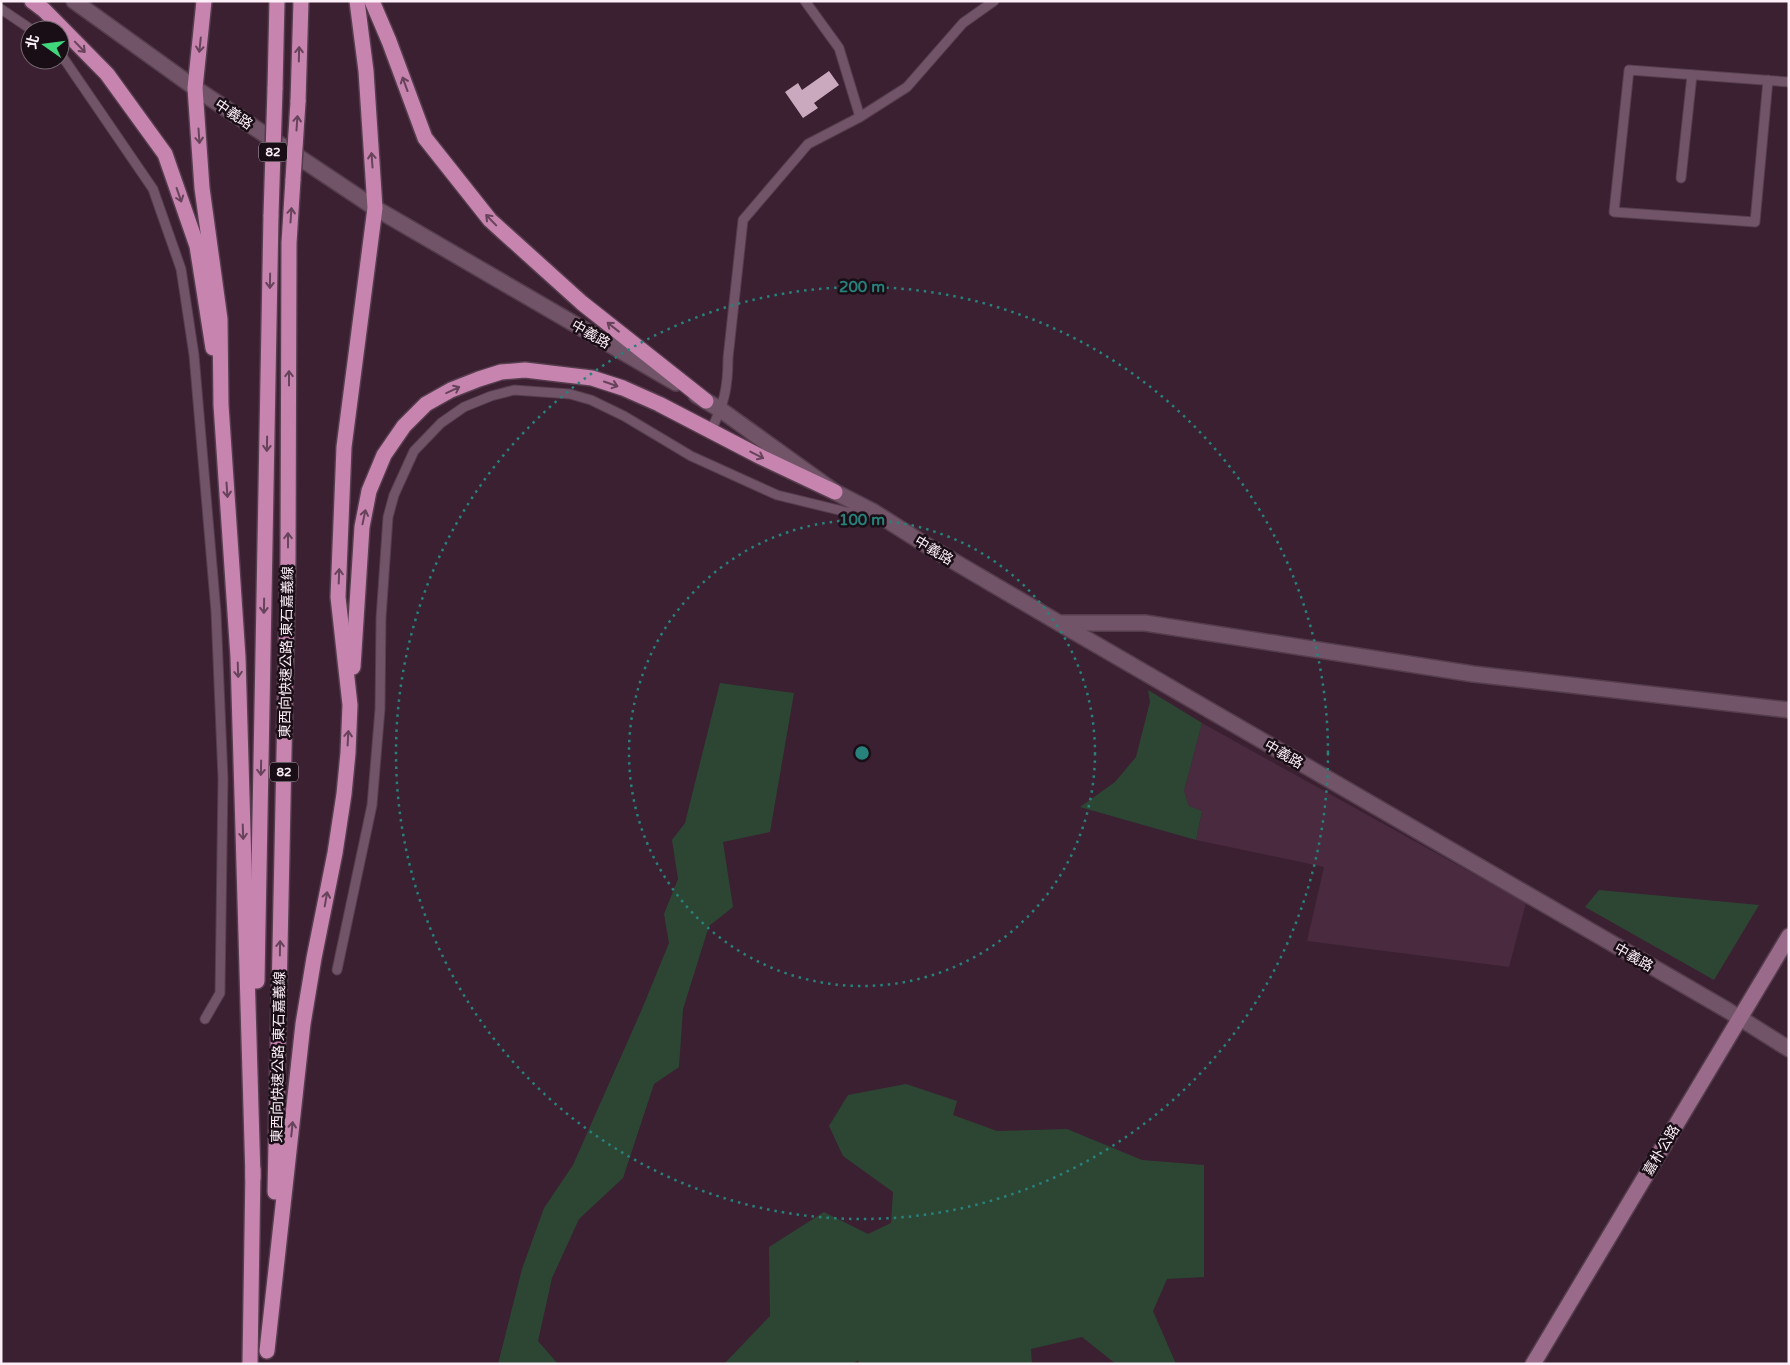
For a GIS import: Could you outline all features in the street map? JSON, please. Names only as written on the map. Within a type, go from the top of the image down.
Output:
[{"type":"highway","points":[[32,1],[44,10],[107,74],[165,154],[197,246],[222,405]]},
{"type":"highway","points":[[204,1],[195,88],[202,188],[220,319],[222,405],[238,657],[253,1178]]},
{"type":"highway","name":"東西向快速公路 東石嘉義線","points":[[250,1364],[271,215],[277,1]]},
{"type":"highway","name":"東西向快速公路 東石嘉義線","points":[[267,1358],[276,1168],[288,559],[289,242],[298,102],[301,1]]},
{"type":"highway","points":[[350,706],[338,597],[344,447],[376,208],[366,71],[357,1]]},
{"type":"highway","points":[[372,1],[425,138],[490,220],[582,303],[706,401]]},
{"type":"highway","points":[[267,1358],[303,1024],[344,794],[362,527],[369,491],[384,455],[404,426],[426,404],[451,390],[479,379],[501,372],[525,370],[592,378],[623,388],[660,404],[710,432],[835,492]]},
{"type":"main road","name":"嘉朴公路","points":[[1533,1364],[1789,936]]},
{"type":"street","name":"中義路","points":[[74,1],[195,88],[376,208],[721,410],[835,492],[874,512],[926,545],[1789,1049]]},
{"type":"street","points":[[1059,623],[1145,622],[1473,674],[1789,710]]},
{"type":"lane","points":[[805,1],[839,48],[860,117]]},
{"type":"lane","points":[[710,432],[726,396],[728,358],[743,220],[808,144],[860,117],[907,87],[963,24],[994,1]]},
{"type":"lane","points":[[1,10],[20,22]]},
{"type":"lane","points":[[70,68],[153,189],[181,269],[194,355],[216,612],[223,779],[220,993],[205,1019]]},
{"type":"lane","points":[[1768,80],[1755,222],[1614,212],[1629,70],[1768,80],[1789,82]]},
{"type":"lane","points":[[1680,178],[1692,75]]},
{"type":"lane","points":[[337,970],[372,805],[380,709],[381,618],[388,517],[394,495],[414,451],[441,423],[464,407],[491,396],[514,390],[570,394],[590,400],[624,416],[691,456],[776,495],[847,512],[874,512]]},
{"type":"shaded area","points":[[1202,723],[1526,903],[1509,967],[1307,941],[1324,867],[1196,840],[1202,811],[1189,806],[1184,791]]},
{"type":"green space","points":[[720,683],[794,693],[770,832],[723,842],[733,907],[709,926],[683,1009],[679,1067],[654,1084],[623,1178],[579,1219],[552,1278],[538,1341],[558,1364],[498,1364],[522,1269],[544,1208],[573,1165],[669,943],[664,914],[678,879],[672,840],[685,823]]},
{"type":"green space","points":[[1148,690],[1202,723],[1184,791],[1189,806],[1202,811],[1196,840],[1080,807],[1115,782],[1136,757],[1150,702]]},
{"type":"green space","points":[[1599,890],[1759,905],[1714,980],[1585,907]]},
{"type":"green space","points":[[906,1084],[957,1101],[953,1115],[997,1131],[1067,1129],[1142,1160],[1204,1165],[1204,1277],[1167,1279],[1153,1311],[1176,1364],[1116,1364],[1082,1337],[1031,1349],[1032,1364],[859,1364],[858,1360],[853,1364],[724,1364],[770,1316],[769,1247],[824,1212],[868,1234],[891,1223],[893,1192],[843,1156],[829,1126],[848,1095]]},
{"type":"building","points":[[829,71],[839,85],[814,103],[818,108],[803,118],[785,92],[798,83],[802,90]]}]
